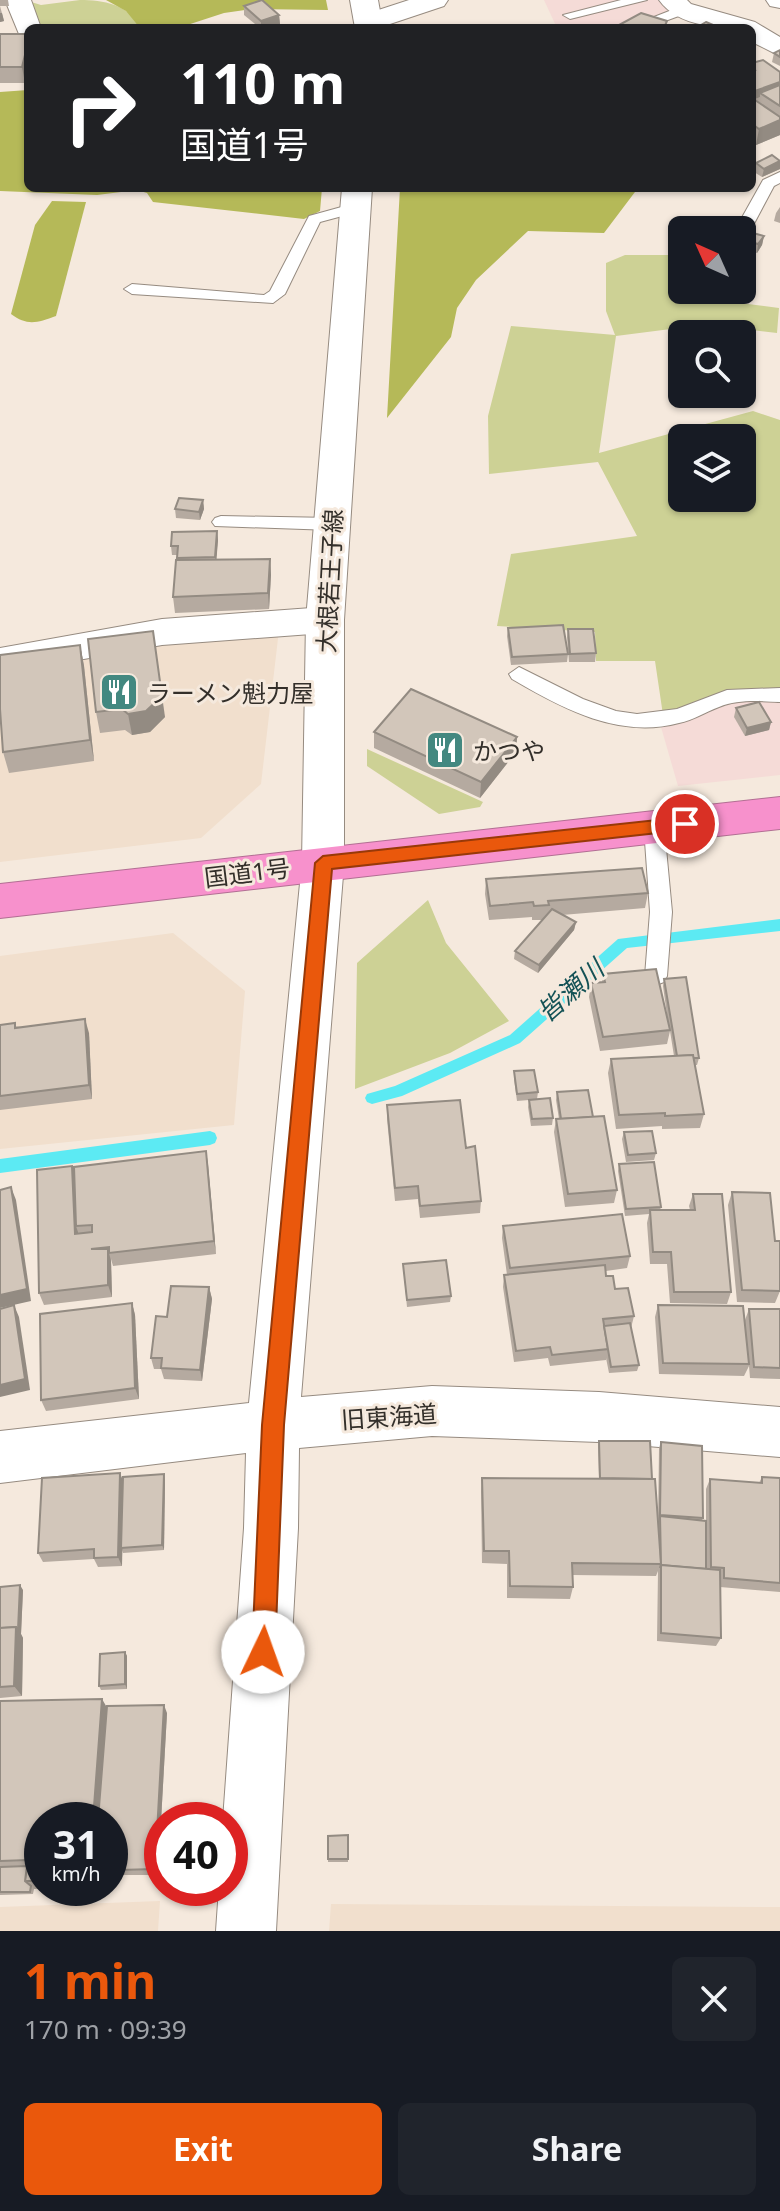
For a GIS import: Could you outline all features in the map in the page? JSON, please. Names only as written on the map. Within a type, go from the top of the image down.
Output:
[{"type":"highway","name":"国道1号","points":[[0,901],[780,813]]},
{"type":"street","points":[[18,0],[26,24]]},
{"type":"street","points":[[368,17],[435,0]]},
{"type":"street","points":[[677,5],[734,24]]},
{"type":"street","points":[[0,31],[24,29]]},
{"type":"street","points":[[756,33],[780,48]]},
{"type":"street","name":"大根若王子線","points":[[246,1931],[271,1528],[273,1425],[323,863],[325,620],[356,198]]},
{"type":"street","points":[[0,661],[162,632],[325,620]]},
{"type":"street","name":"旧東海道","points":[[0,1457],[273,1425],[432,1411],[599,1417],[780,1432]]},
{"type":"lane","points":[[570,15],[640,0]]},
{"type":"lane","points":[[641,24],[677,5]]},
{"type":"lane","points":[[750,216],[768,183],[780,177]]},
{"type":"lane","points":[[132,289],[267,300],[277,294],[314,219],[356,198]]},
{"type":"lane","points":[[221,522],[332,524]]},
{"type":"lane","points":[[519,674],[556,696],[594,713],[628,720],[658,721],[680,716],[718,699],[748,694],[780,695]]},
{"type":"lane","points":[[654,827],[661,912],[657,966]]},
{"type":"shaded area","points":[[544,0],[661,0],[670,10],[637,24],[555,24]]},
{"type":"shaded area","points":[[279,630],[261,784],[201,838],[0,862],[0,668],[160,638]]},
{"type":"shaded area","points":[[751,698],[780,699],[780,775],[678,786],[661,727],[723,703]]},
{"type":"shaded area","points":[[173,933],[245,991],[234,1125],[0,1149],[0,956]]},
{"type":"shaded area","points":[[128,1902],[144,1902],[144,1906],[160,1906],[158,1931],[0,1931],[0,1907],[128,1906]]},
{"type":"shaded area","points":[[331,1904],[780,1907],[780,1931],[329,1931]]},
{"type":"green space","points":[[106,0],[326,0],[328,10],[252,9],[224,13],[190,24],[137,24],[126,11]]},
{"type":"green space","points":[[28,1],[41,5],[98,1],[122,9],[138,24],[37,24]]},
{"type":"green space","points":[[24,90],[24,192],[0,191],[0,92]]},
{"type":"green space","points":[[24,192],[121,192],[97,195]]},
{"type":"green space","points":[[144,192],[322,192],[320,211],[304,219],[153,202]]},
{"type":"green space","points":[[400,192],[635,192],[604,233],[528,231],[476,280],[457,308],[451,337],[387,418]]},
{"type":"green space","points":[[52,201],[86,202],[56,316],[27,322],[11,314],[35,225]]},
{"type":"green space","points":[[625,255],[668,255],[668,304],[748,304],[779,308],[777,333],[756,330],[756,320],[668,320],[668,329],[616,336],[599,453],[668,434],[668,512],[756,512],[756,424],[705,424],[753,411],[780,420],[780,690],[737,691],[663,715],[655,661],[596,661],[595,632],[497,626],[511,554],[637,536],[598,462],[489,474],[488,416],[511,326],[615,335],[606,311],[606,263]]},
{"type":"green space","points":[[367,749],[483,802],[480,807],[439,814],[367,766]]},
{"type":"green space","points":[[428,900],[446,943],[509,1021],[450,1053],[355,1089],[357,963]]},
{"type":"building","points":[[262,0],[279,15],[261,21],[244,6]]},
{"type":"building","points":[[641,13],[667,21],[666,24],[621,24]]},
{"type":"building","points":[[0,34],[24,34],[22,67],[0,67]]},
{"type":"building","points":[[763,60],[780,72],[780,82],[756,91],[756,62]]},
{"type":"building","points":[[780,85],[780,106],[760,93]]},
{"type":"building","points":[[756,101],[780,117],[780,120],[759,129],[756,127]]},
{"type":"building","points":[[772,155],[780,161],[764,169],[756,163]]},
{"type":"building","points":[[756,234],[764,236],[756,243]]},
{"type":"building","points":[[179,498],[203,500],[199,512],[175,509]]},
{"type":"building","points":[[217,531],[215,557],[177,558],[178,546],[171,546],[172,532]]},
{"type":"building","points":[[270,559],[268,593],[173,597],[176,560]]},
{"type":"building","points":[[563,625],[568,654],[512,657],[508,628]]},
{"type":"building","points":[[568,629],[593,629],[596,653],[570,654]]},
{"type":"building","points":[[153,631],[162,696],[146,711],[128,714],[122,709],[96,712],[88,639]]},
{"type":"building","points":[[80,645],[90,740],[3,752],[0,655]]},
{"type":"building","name":"かつや","points":[[411,689],[517,737],[481,782],[374,732]]},
{"type":"building","points":[[759,702],[771,722],[747,728],[736,708]]},
{"type":"building","points":[[642,868],[648,893],[548,901],[549,905],[534,906],[533,902],[490,906],[486,879]]},
{"type":"building","points":[[552,909],[576,922],[539,965],[515,951]]},
{"type":"building","points":[[656,969],[670,1030],[603,1037],[591,983],[605,982],[603,974]]},
{"type":"building","points":[[686,977],[699,1058],[693,1058],[693,1055],[677,1056],[664,979]]},
{"type":"building","points":[[85,1019],[89,1085],[0,1096],[0,1025],[15,1023],[15,1028]]},
{"type":"building","points":[[693,1055],[704,1114],[619,1115],[611,1059]]},
{"type":"building","points":[[534,1070],[538,1092],[517,1094],[514,1071]]},
{"type":"building","points":[[588,1090],[593,1117],[561,1119],[557,1092]]},
{"type":"building","points":[[550,1098],[553,1118],[532,1119],[529,1100]]},
{"type":"building","points":[[460,1100],[466,1148],[475,1146],[481,1201],[420,1206],[418,1186],[395,1188],[387,1105]]},
{"type":"building","points":[[604,1116],[617,1190],[568,1194],[556,1119]]},
{"type":"building","points":[[652,1131],[656,1153],[628,1155],[624,1132]]},
{"type":"building","points":[[206,1151],[214,1241],[109,1253],[109,1247],[91,1249],[108,1249],[108,1285],[39,1293],[37,1170],[72,1166],[75,1234],[92,1232],[92,1225],[76,1226],[74,1167]]},
{"type":"building","points":[[654,1162],[661,1207],[626,1209],[619,1164]]},
{"type":"building","points":[[11,1187],[27,1289],[0,1295],[0,1190]]},
{"type":"building","points":[[732,1192],[770,1193],[775,1241],[780,1241],[780,1291],[742,1290]]},
{"type":"building","points":[[693,1194],[722,1194],[731,1292],[674,1292],[671,1252],[653,1252],[650,1210],[695,1210]]},
{"type":"building","points":[[622,1214],[630,1256],[510,1268],[503,1226]]},
{"type":"building","points":[[446,1260],[451,1296],[407,1300],[403,1264]]},
{"type":"building","points":[[605,1265],[606,1276],[613,1276],[615,1289],[628,1288],[634,1316],[603,1319],[608,1349],[552,1355],[550,1347],[516,1351],[504,1275]]},
{"type":"building","points":[[171,1286],[209,1287],[200,1370],[161,1368],[162,1358],[151,1358],[156,1316],[167,1317]]},
{"type":"building","points":[[132,1303],[135,1388],[41,1400],[40,1314]]},
{"type":"building","points":[[14,1305],[25,1379],[0,1385],[0,1309]]},
{"type":"building","points":[[658,1305],[743,1306],[749,1364],[663,1363]]},
{"type":"building","points":[[749,1309],[780,1309],[780,1368],[754,1367]]},
{"type":"building","points":[[630,1323],[639,1365],[611,1367],[604,1326]]},
{"type":"building","points":[[599,1441],[650,1441],[652,1479],[600,1478]]},
{"type":"building","points":[[661,1442],[702,1446],[703,1518],[660,1515]]},
{"type":"building","points":[[120,1473],[118,1557],[94,1558],[94,1549],[38,1553],[42,1478]]},
{"type":"building","points":[[164,1474],[162,1545],[121,1548],[123,1477]]},
{"type":"building","points":[[762,1477],[780,1478],[780,1583],[724,1578],[724,1568],[711,1567],[710,1479],[762,1483]]},
{"type":"building","points":[[482,1478],[655,1479],[661,1564],[572,1563],[573,1587],[510,1586],[509,1551],[484,1551]]},
{"type":"building","points":[[660,1516],[706,1521],[706,1569],[661,1565],[660,1568]]},
{"type":"building","points":[[661,1565],[720,1570],[721,1638],[661,1633]]},
{"type":"building","points":[[20,1585],[18,1630],[16,1627],[0,1628],[0,1587]]},
{"type":"building","points":[[16,1627],[14,1686],[0,1687],[0,1628]]},
{"type":"building","points":[[125,1652],[125,1684],[99,1686],[100,1654]]},
{"type":"building","points":[[102,1699],[94,1802],[24,1802],[24,1860],[0,1861],[0,1701]]},
{"type":"building","points":[[164,1705],[159,1802],[144,1802],[144,1869],[128,1870],[128,1802],[99,1802],[107,1706]]},
{"type":"building","points":[[348,1835],[348,1859],[328,1859],[328,1836]]},
{"type":"building","points":[[24,1866],[24,1892],[0,1892],[0,1867]]},
{"type":"waterway","name":"皆瀬川","points":[[372,1098],[397,1092],[515,1039],[623,943],[780,925]]},
{"type":"waterway","name":"皆瀬川","points":[[0,1166],[210,1138]]},
{"type":"place","name":"ラーメン魁力屋","points":[[119,692]]},
{"type":"place","name":"かつや","points":[[445,750]]},
{"type":"route","points":[[263,1652],[271,1528],[273,1425],[323,863],[685,824]]}]
